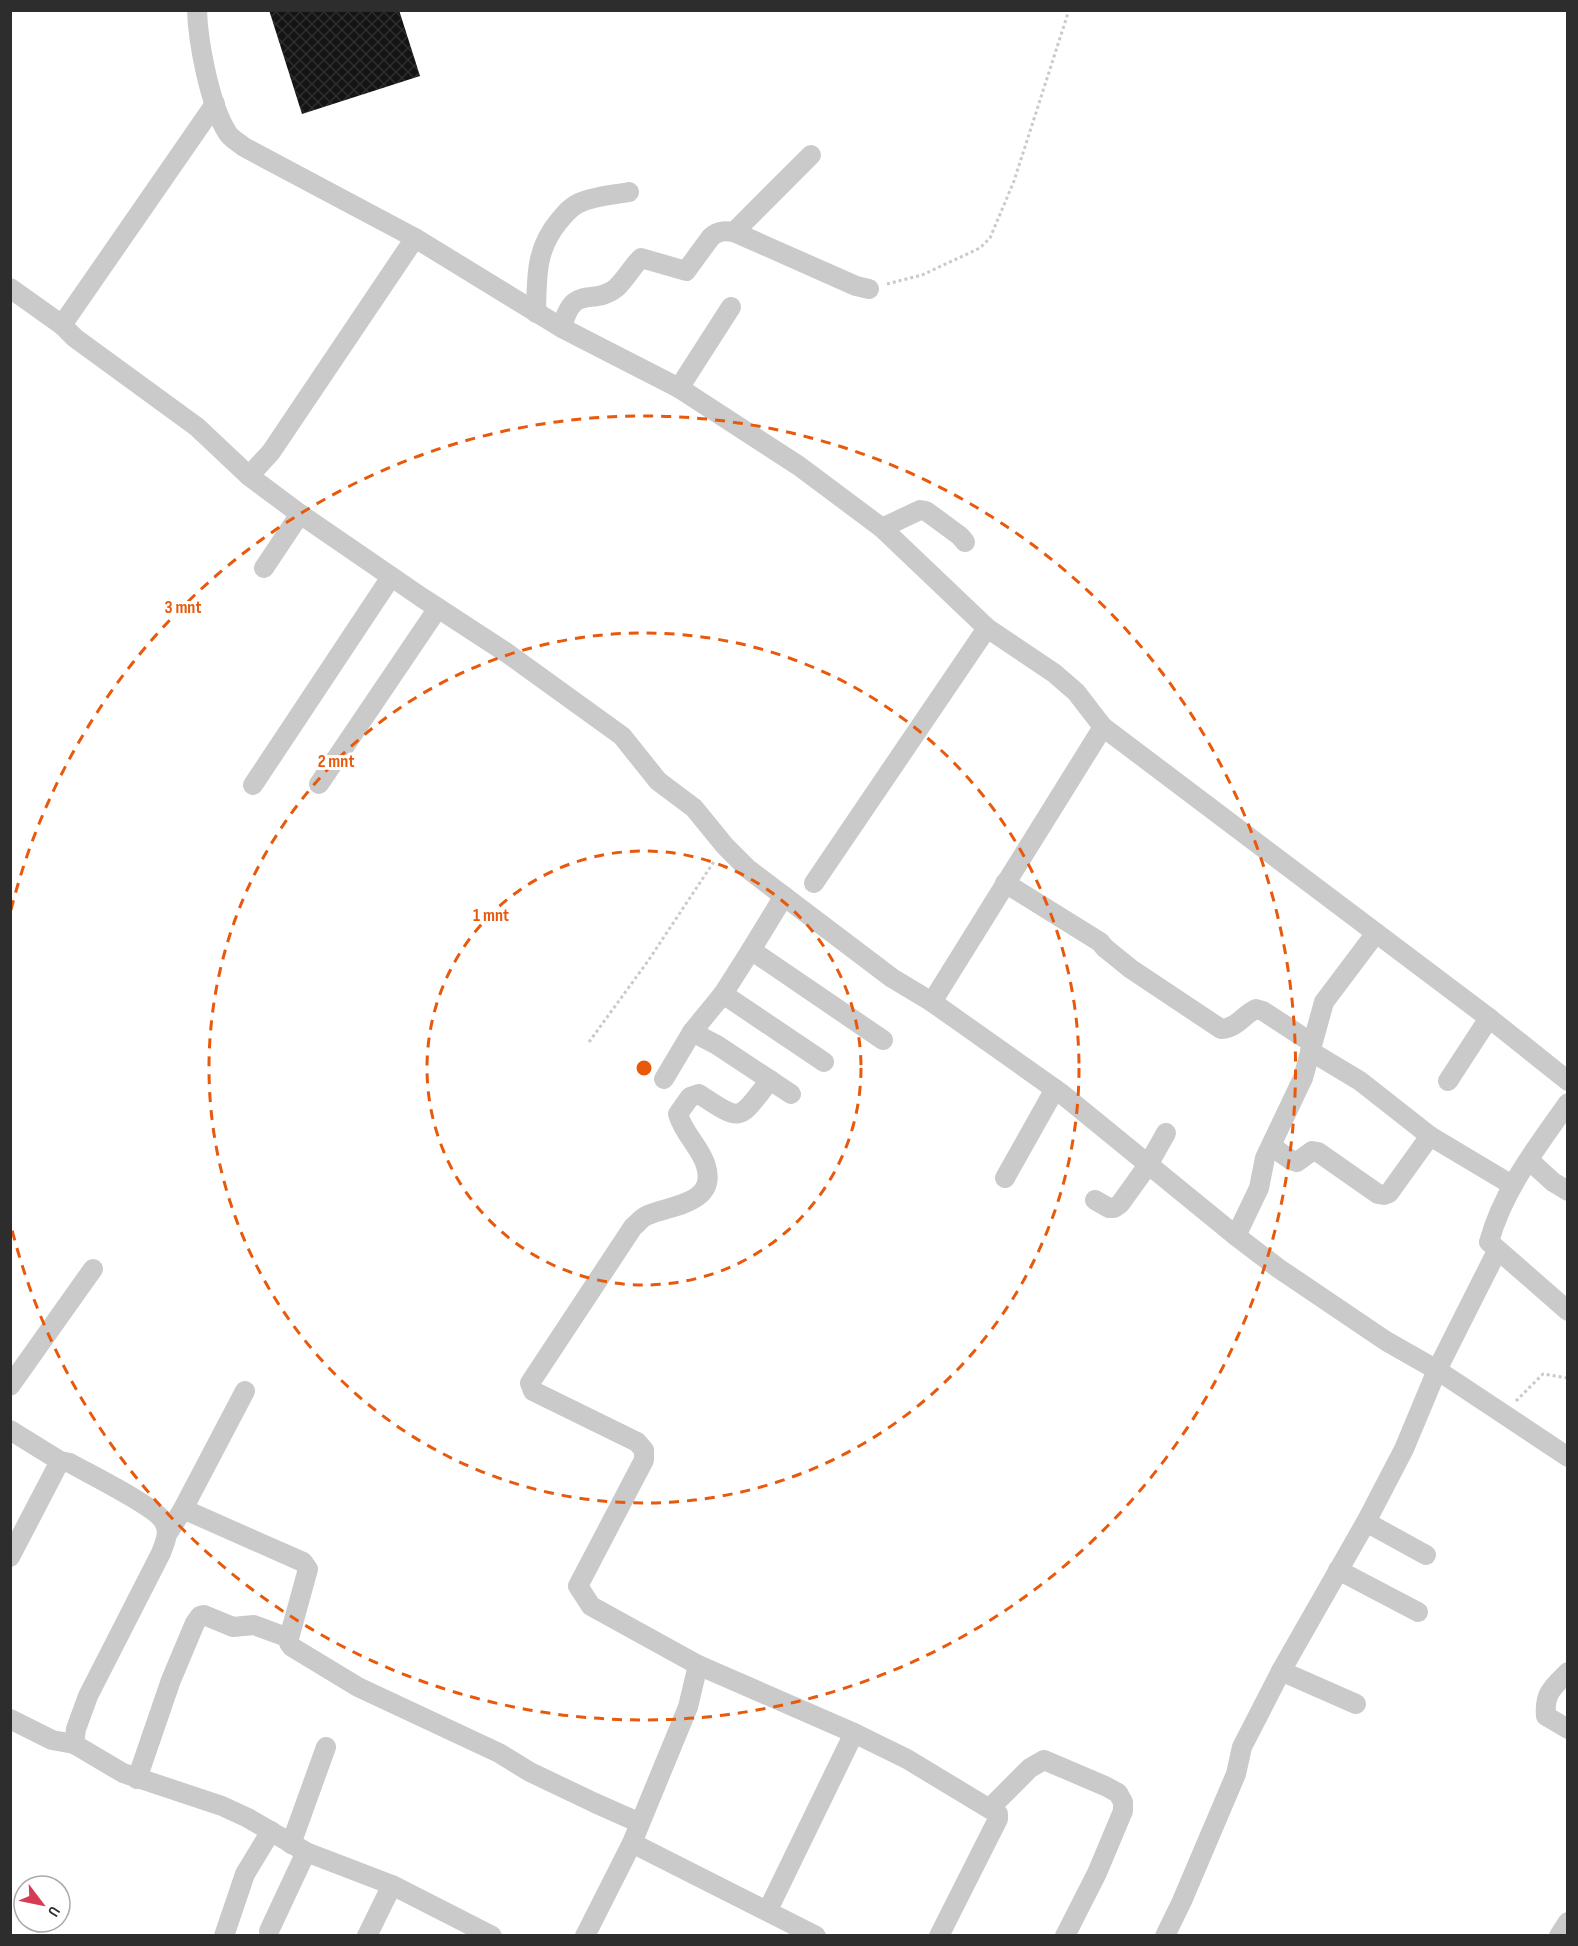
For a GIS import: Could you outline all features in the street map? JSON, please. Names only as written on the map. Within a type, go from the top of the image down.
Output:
[{"type":"street","points":[[197,10],[200,42],[215,104],[228,134],[243,147],[415,238],[562,328],[679,387],[799,466],[882,528],[987,628],[1076,692],[1103,727],[1490,1018],[1568,1081]]},
{"type":"street","points":[[62,324],[215,104]]},
{"type":"street","points":[[734,232],[811,156]]},
{"type":"street","points":[[536,313],[542,245],[552,230],[571,207],[582,201],[629,192]]},
{"type":"street","points":[[562,328],[565,314],[573,303],[582,298],[613,290],[641,258],[686,271],[716,232],[734,232],[856,286],[869,289]]},
{"type":"street","points":[[249,476],[271,452],[415,238]]},
{"type":"street","points":[[10,288],[62,324],[75,338],[196,427],[249,476],[300,514],[507,653],[622,736],[658,781],[694,808],[725,846],[748,868],[892,978],[932,1002],[1055,1089],[1236,1236],[1333,1306],[1386,1341],[1437,1370],[1568,1457]]},
{"type":"street","points":[[679,387],[732,307]]},
{"type":"street","points":[[882,528],[920,510],[926,511],[965,542]]},
{"type":"street","points":[[264,568],[300,514]]},
{"type":"street","points":[[253,785],[391,577]]},
{"type":"street","points":[[319,784],[438,608]]},
{"type":"street","points":[[814,883],[987,628]]},
{"type":"street","points":[[932,1002],[1103,727]]},
{"type":"street","points":[[1005,883],[1100,942],[1131,969],[1221,1029],[1237,1024],[1256,1009],[1263,1011],[1360,1081],[1430,1136],[1512,1185]]},
{"type":"street","points":[[664,1079],[692,1032],[723,994],[784,896]]},
{"type":"street","points":[[1236,1236],[1259,1188],[1263,1165],[1270,1146],[1303,1078],[1324,1002],[1376,933]]},
{"type":"street","points":[[751,950],[883,1040]]},
{"type":"street","points":[[723,994],[824,1062]]},
{"type":"street","points":[[1448,1081],[1490,1018]]},
{"type":"street","points":[[692,1032],[717,1045],[791,1094]]},
{"type":"street","points":[[771,1080],[746,1111],[738,1114],[730,1114],[699,1094],[690,1097],[680,1109],[679,1119],[706,1164],[709,1179],[704,1192],[687,1203],[646,1216],[633,1227],[530,1383],[533,1391],[638,1442],[644,1450],[644,1460],[578,1586],[591,1606],[698,1665],[854,1733],[907,1759],[998,1814],[998,1819],[939,1935]]},
{"type":"street","points":[[1005,1178],[1055,1089]]},
{"type":"street","points":[[1568,1103],[1512,1185],[1495,1218],[1489,1242],[1568,1311]]},
{"type":"street","points":[[1095,1200],[1109,1208],[1114,1208],[1148,1165],[1166,1133]]},
{"type":"street","points":[[1270,1146],[1297,1162],[1312,1151],[1318,1152],[1378,1194],[1384,1195],[1389,1192],[1430,1136]]},
{"type":"street","points":[[1528,1160],[1553,1182],[1568,1191]]},
{"type":"street","points":[[1165,1935],[1182,1901],[1236,1774],[1242,1747],[1281,1671],[1366,1522],[1404,1449],[1437,1370],[1497,1251]]},
{"type":"street","points":[[10,1386],[93,1269]]},
{"type":"street","points":[[74,1744],[76,1729],[88,1696],[161,1553],[168,1533],[245,1391]]},
{"type":"street","points":[[10,1430],[60,1461],[70,1463],[129,1496],[159,1516],[168,1533]]},
{"type":"street","points":[[10,1557],[60,1461]]},
{"type":"street","points":[[183,1509],[306,1565],[308,1569],[289,1638],[292,1647],[358,1687],[500,1753],[530,1772],[640,1823]]},
{"type":"street","points":[[1366,1522],[1426,1555]]},
{"type":"street","points":[[1338,1570],[1418,1612]]},
{"type":"street","points":[[137,1779],[171,1680],[200,1616],[204,1615],[232,1627],[248,1624],[263,1627],[289,1638]]},
{"type":"street","points":[[585,1935],[632,1843],[688,1707],[698,1665]]},
{"type":"street","points":[[1281,1671],[1356,1704]]},
{"type":"street","points":[[1568,1672],[1550,1692],[1545,1703],[1546,1716],[1568,1730]]},
{"type":"street","points":[[10,1719],[52,1740],[74,1744],[137,1779],[222,1806],[248,1818],[299,1848],[392,1885],[492,1935]]},
{"type":"street","points":[[768,1910],[854,1733]]},
{"type":"street","points":[[269,1931],[299,1848],[326,1748]]},
{"type":"street","points":[[990,1808],[1030,1768],[1044,1760],[1105,1786],[1121,1797],[1123,1811],[1097,1873],[1065,1935]]},
{"type":"street","points":[[224,1935],[245,1874],[271,1831]]},
{"type":"street","points":[[632,1843],[816,1935]]},
{"type":"street","points":[[367,1935],[392,1885]]},
{"type":"street","points":[[1559,1935],[1568,1922]]},
{"type":"path","points":[[869,289],[922,275],[980,248],[990,238],[1014,181],[1069,10]]},
{"type":"path","points":[[589,1042],[648,961],[725,846]]},
{"type":"path","points":[[1505,1414],[1543,1374],[1568,1378]]},
{"type":"building","points":[[269,10],[399,10],[420,76],[302,114]]}]
